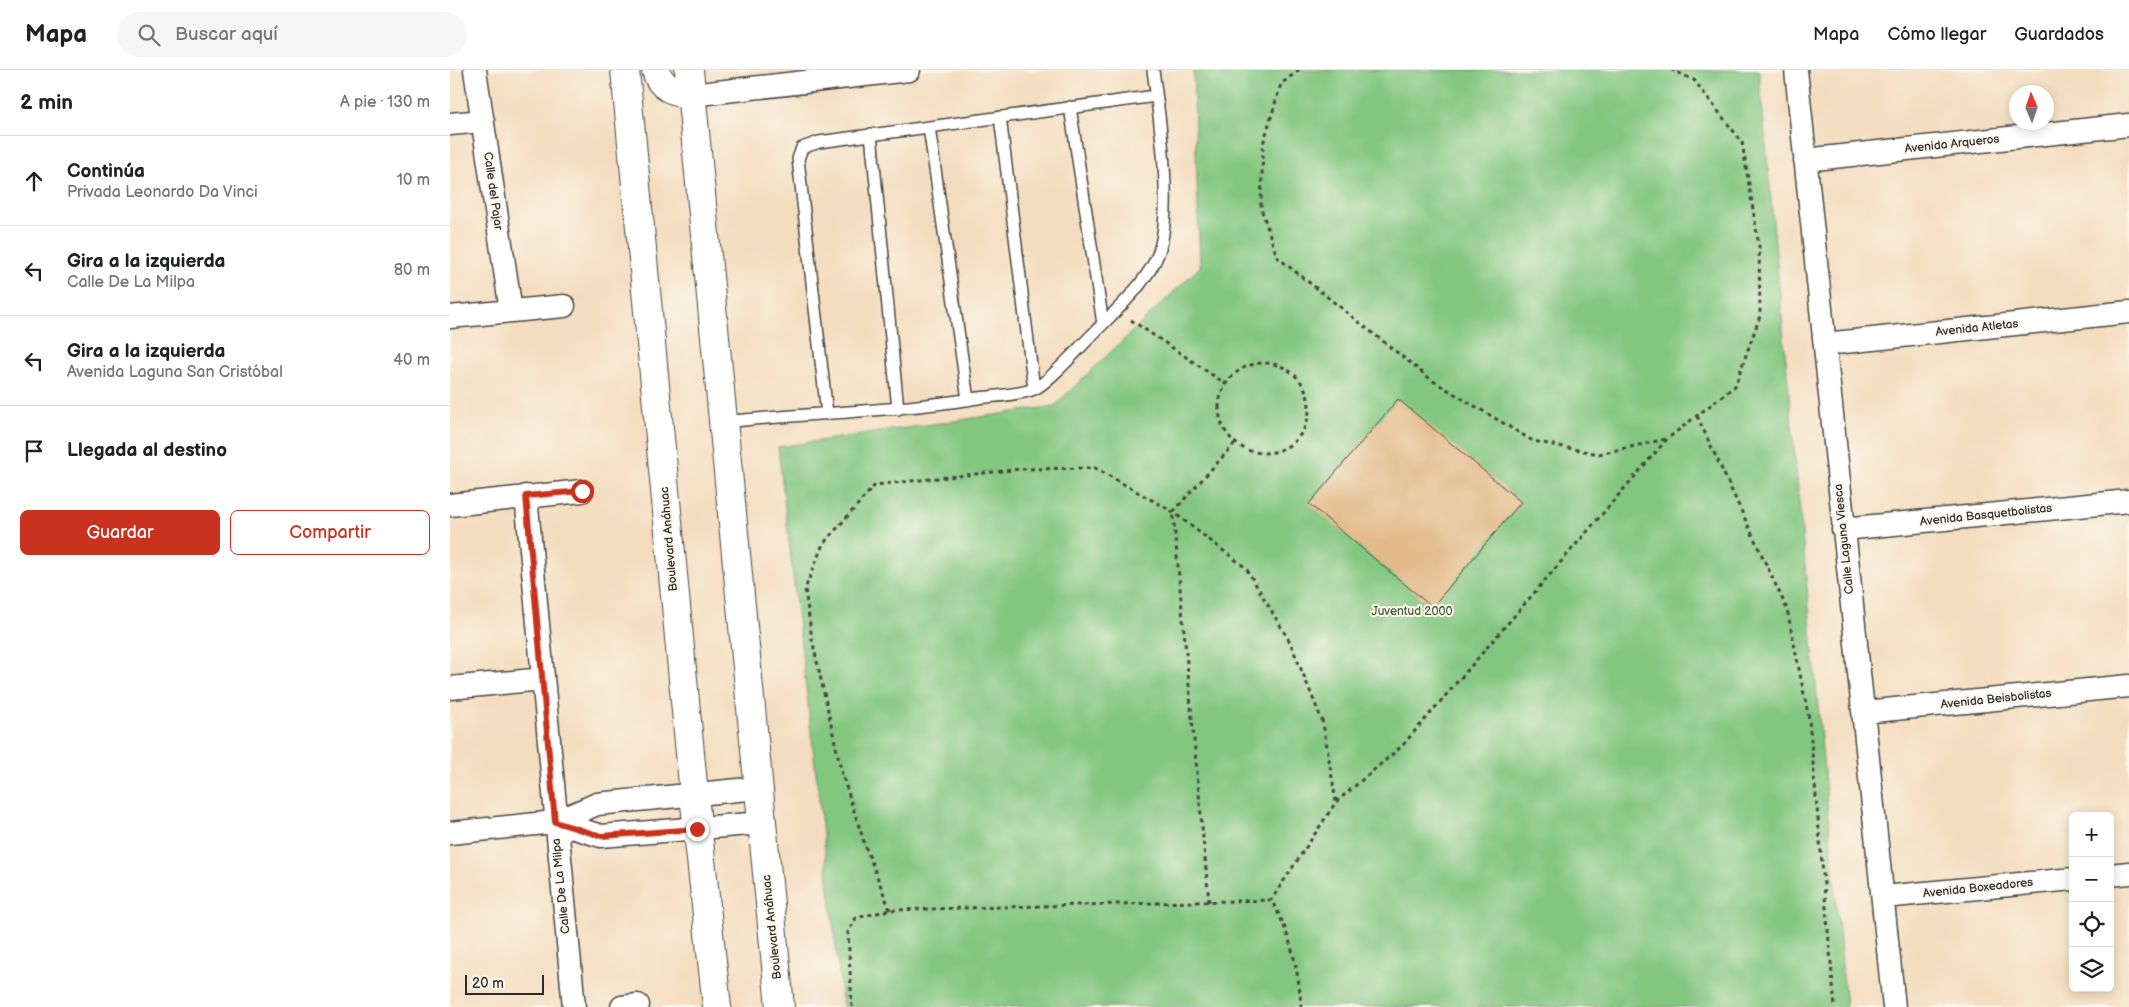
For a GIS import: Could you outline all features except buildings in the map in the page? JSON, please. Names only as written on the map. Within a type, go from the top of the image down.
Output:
[{"type":"main road","name":"Boulevard Anáhuac","points":[[625,70],[697,829],[716,1007]]},
{"type":"main road","points":[[656,70],[657,77],[670,90],[690,82]]},
{"type":"main road","name":"Boulevard Anáhuac","points":[[690,82],[780,1007]]},
{"type":"street","name":"Calle del Pajar","points":[[475,70],[511,311]]},
{"type":"street","points":[[690,82],[909,70]]},
{"type":"street","name":"Calle Laguna Viesca","points":[[1796,70],[1894,1007]]},
{"type":"street","points":[[450,124],[483,121]]},
{"type":"street","name":"Avenida Arqueros","points":[[1805,160],[2129,125]]},
{"type":"street","points":[[450,317],[564,306]]},
{"type":"street","name":"Avenida Atletas","points":[[1825,344],[2129,312]]},
{"type":"street","points":[[450,505],[582,491]]},
{"type":"street","name":"Calle De La Milpa","points":[[526,496],[555,822],[574,1007]]},
{"type":"street","name":"Avenida Basquetbolistas","points":[[1843,529],[2129,501]]},
{"type":"street","points":[[450,688],[543,679]]},
{"type":"street","name":"Avenida Beisbolistas","points":[[1864,712],[2129,686]]},
{"type":"street","points":[[450,833],[555,822],[598,804],[758,788]]},
{"type":"street","points":[[555,822],[601,836],[762,823]]},
{"type":"street","points":[[2114,875],[2129,873]]},
{"type":"street","name":"Avenida Boxeadores","points":[[1883,897],[2069,879]]},
{"type":"lane","points":[[723,422],[783,415],[898,409],[1034,389],[1132,294],[1156,260],[1163,234],[1164,202],[1153,70]]},
{"type":"lane","points":[[827,414],[798,159],[802,148],[819,142],[871,134],[1156,96]]},
{"type":"lane","points":[[1070,107],[1103,324]]},
{"type":"lane","points":[[1000,117],[1034,389]]},
{"type":"lane","points":[[929,127],[968,400]]},
{"type":"lane","points":[[871,134],[898,409]]},
{"type":"path","points":[[1298,70],[1281,84],[1263,144],[1262,208],[1277,257],[1433,381],[1533,441],[1599,454],[1667,439]]},
{"type":"path","points":[[1271,900],[1336,802],[1402,746],[1667,439],[1735,386],[1760,316],[1759,246],[1742,142],[1694,80],[1672,70]]},
{"type":"path","points":[[1116,310],[1226,384]]},
{"type":"path","points":[[1270,363],[1283,367],[1294,374],[1308,395],[1310,408],[1308,421],[1303,432],[1294,442],[1271,453],[1258,453],[1235,443],[1226,433],[1219,408],[1220,396],[1226,384],[1245,367],[1270,363]]},
{"type":"path","points":[[1696,416],[1787,609],[1809,719],[1835,1007]]},
{"type":"path","points":[[1209,902],[1174,512],[1235,443]]},
{"type":"path","points":[[890,910],[866,848],[842,774],[812,639],[805,589],[823,544],[875,485],[1021,469],[1095,468],[1174,512],[1246,568],[1290,642],[1323,722],[1336,802]]},
{"type":"path","points":[[852,1007],[848,932],[856,918],[890,910],[1271,900]]},
{"type":"path","points":[[1271,900],[1284,921],[1300,990],[1301,1007]]},
{"type":"green space","name":"Juventud 2000","points":[[1193,70],[1759,70],[1846,1007],[843,1007],[778,447],[1054,406],[1200,267]]},
{"type":"route","points":[[582,491],[526,496],[555,822],[601,836],[697,829]]}]
